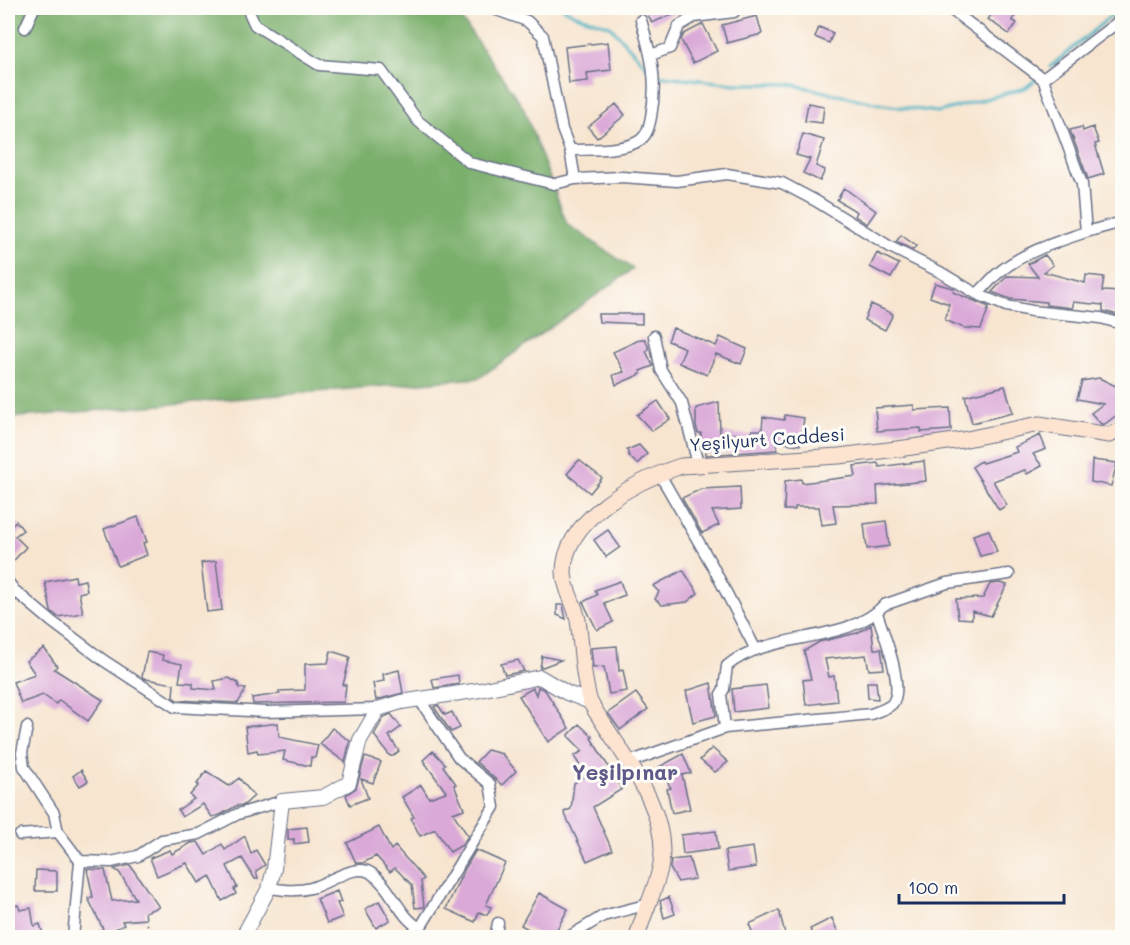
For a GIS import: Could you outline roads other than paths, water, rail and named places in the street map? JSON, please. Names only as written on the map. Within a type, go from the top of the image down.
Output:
[{"type":"main road","name":"Yeşilyurt Caddesi","points":[[637,938],[661,865],[661,843],[646,792],[590,702],[586,690],[578,618],[564,571],[566,558],[582,526],[596,511],[659,473],[681,466],[850,454],[962,440],[1039,424],[1108,435],[1122,430]]},
{"type":"street","points":[[25,28],[34,8]]},
{"type":"street","points":[[247,8],[255,25],[319,64],[381,70],[418,121],[470,163],[554,184],[575,179],[622,177],[676,181],[727,174],[782,183],[816,201],[892,248],[977,294],[1006,306],[1101,318],[1122,324]]},
{"type":"street","points":[[491,8],[527,21],[543,36],[575,179]]},
{"type":"street","points":[[949,8],[1040,77],[1082,184],[1086,232]]},
{"type":"street","points":[[651,56],[670,48],[680,26],[694,17],[734,12]]},
{"type":"street","points":[[1040,77],[1122,19]]},
{"type":"street","points":[[570,150],[614,148],[637,143],[649,131],[656,94],[651,56],[641,20]]},
{"type":"street","points":[[977,294],[997,274],[1049,244],[1122,222]]},
{"type":"street","points":[[654,336],[661,370],[682,403],[698,464]]},
{"type":"street","points":[[659,473],[712,565],[756,650]]},
{"type":"street","points":[[725,728],[721,694],[727,666],[756,650],[856,624],[877,613],[884,605],[947,583],[1009,574]]},
{"type":"street","points":[[8,603],[11,586],[103,660],[175,707],[266,712],[378,709],[540,676],[567,693],[590,702]]},
{"type":"street","points":[[629,762],[725,728],[871,714],[890,706],[895,698],[896,675],[877,613]]},
{"type":"street","points":[[269,888],[293,891],[312,888],[358,868],[369,871],[385,885],[411,923],[422,933],[494,807],[490,784],[459,758],[419,699]]},
{"type":"street","points":[[80,861],[111,862],[138,856],[162,840],[199,834],[237,814],[282,801],[323,797],[349,783],[360,740],[378,709]]},
{"type":"street","points":[[27,727],[22,753],[24,767],[54,813],[58,832],[80,861],[73,938]]},
{"type":"street","points":[[242,938],[269,888],[277,852],[282,801]]},
{"type":"street","points":[[20,835],[58,832]]},
{"type":"street","points":[[567,938],[603,916],[649,903]]},
{"type":"street","points":[[495,938],[498,923]]},
{"type":"waterway","points":[[563,8],[573,14],[610,26],[649,69]]},
{"type":"waterway","points":[[1050,67],[1118,8]]},
{"type":"waterway","points":[[656,75],[735,84],[790,84],[884,105],[938,112],[1025,88],[1038,78]]},
{"type":"district","name":"Yeşilpınar","points":[[625,773]]}]
